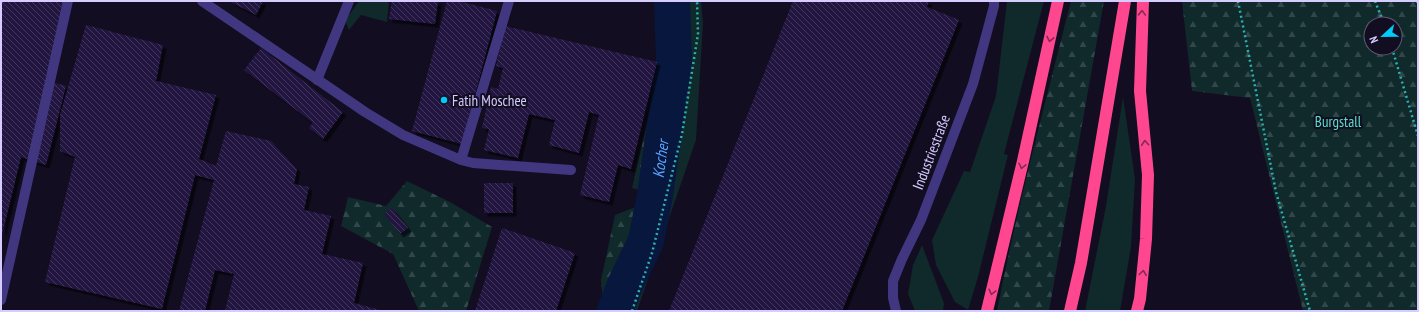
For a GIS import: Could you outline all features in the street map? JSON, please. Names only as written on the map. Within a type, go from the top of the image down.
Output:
[{"type":"highway","points":[[987,311],[1023,161],[1058,1]]},
{"type":"highway","points":[[1070,311],[1081,263],[1125,1]]},
{"type":"highway","points":[[1136,311],[1140,299],[1146,239],[1148,182],[1140,90],[1143,1]]},
{"type":"street","points":[[1,300],[68,1]]},
{"type":"street","points":[[202,1],[317,80],[403,135],[461,160],[473,163],[571,170]]},
{"type":"street","points":[[317,80],[349,1]]},
{"type":"street","points":[[461,160],[509,1]]},
{"type":"street","name":"Industriestraße","points":[[896,311],[893,298],[894,281],[902,259],[921,220],[974,84],[994,1]]},
{"type":"path","points":[[632,311],[652,253],[682,134],[698,34],[697,1]]},
{"type":"path","points":[[1238,1],[1276,192],[1310,311]]},
{"type":"path","points":[[1375,1],[1381,16]]},
{"type":"path","points":[[1394,56],[1418,136]]},
{"type":"green space","points":[[359,1],[389,1],[387,22],[361,15],[349,30],[345,21]]},
{"type":"green space","points":[[664,1],[688,1],[659,196],[632,188],[673,15]]},
{"type":"green space","points":[[688,1],[701,1],[703,23],[696,140],[637,311],[624,311],[651,242]]},
{"type":"green space","points":[[1007,1],[1044,1],[1004,154],[1008,155],[978,277],[968,310],[955,302],[936,265],[932,240],[964,171],[970,172],[996,96]]},
{"type":"green space","points":[[1071,1],[1104,1],[1049,311],[997,311],[1022,194]]},
{"type":"green space","name":"Burgstall","points":[[1182,1],[1418,1],[1418,311],[1303,311],[1250,98],[1192,91]]},
{"type":"green space","points":[[1123,97],[1135,179],[1131,247],[1120,311],[1085,311],[1106,206]]},
{"type":"green space","points":[[407,181],[450,202],[492,227],[466,311],[419,311],[393,254],[341,226],[348,197],[386,206]]},
{"type":"green space","points":[[659,198],[651,242],[624,311],[604,311],[601,280],[615,215]]},
{"type":"green space","points":[[922,245],[944,303],[943,311],[915,311],[908,294],[913,265]]},
{"type":"building","points":[[1,1],[66,1],[45,80],[66,86],[46,165],[21,157],[2,235]]},
{"type":"building","points":[[263,1],[256,15],[231,2]]},
{"type":"building","points":[[392,1],[438,1],[435,24],[389,19]]},
{"type":"building","points":[[447,1],[458,1],[497,11],[462,144],[412,131]]},
{"type":"building","points":[[793,1],[929,1],[927,7],[959,20],[842,311],[669,311]]},
{"type":"building","points":[[86,25],[163,45],[156,81],[216,95],[199,159],[216,166],[226,131],[271,141],[297,169],[294,184],[309,187],[304,210],[331,216],[322,254],[363,263],[354,303],[384,311],[225,311],[234,274],[215,270],[205,311],[179,311],[214,180],[195,175],[162,309],[45,282],[75,157],[60,151],[60,115]]},
{"type":"building","points":[[505,26],[657,62],[631,169],[618,165],[609,202],[580,195],[599,115],[589,112],[579,153],[549,145],[555,120],[529,114],[518,158],[484,150],[489,129],[482,128],[491,87],[498,89],[503,68],[496,66]]},
{"type":"building","points":[[261,48],[343,112],[323,139],[309,128],[313,123],[244,70]]},
{"type":"building","points":[[484,183],[513,183],[513,213],[484,213]]},
{"type":"building","points":[[392,208],[408,228],[400,234],[384,214]]},
{"type":"building","points":[[502,228],[575,253],[556,311],[475,311]]},
{"type":"waterway","name":"Kocher","points":[[615,311],[625,285],[646,241],[655,195],[674,61],[672,1]]},
{"type":"place","name":"Fatih Moschee","points":[[444,100]]}]
